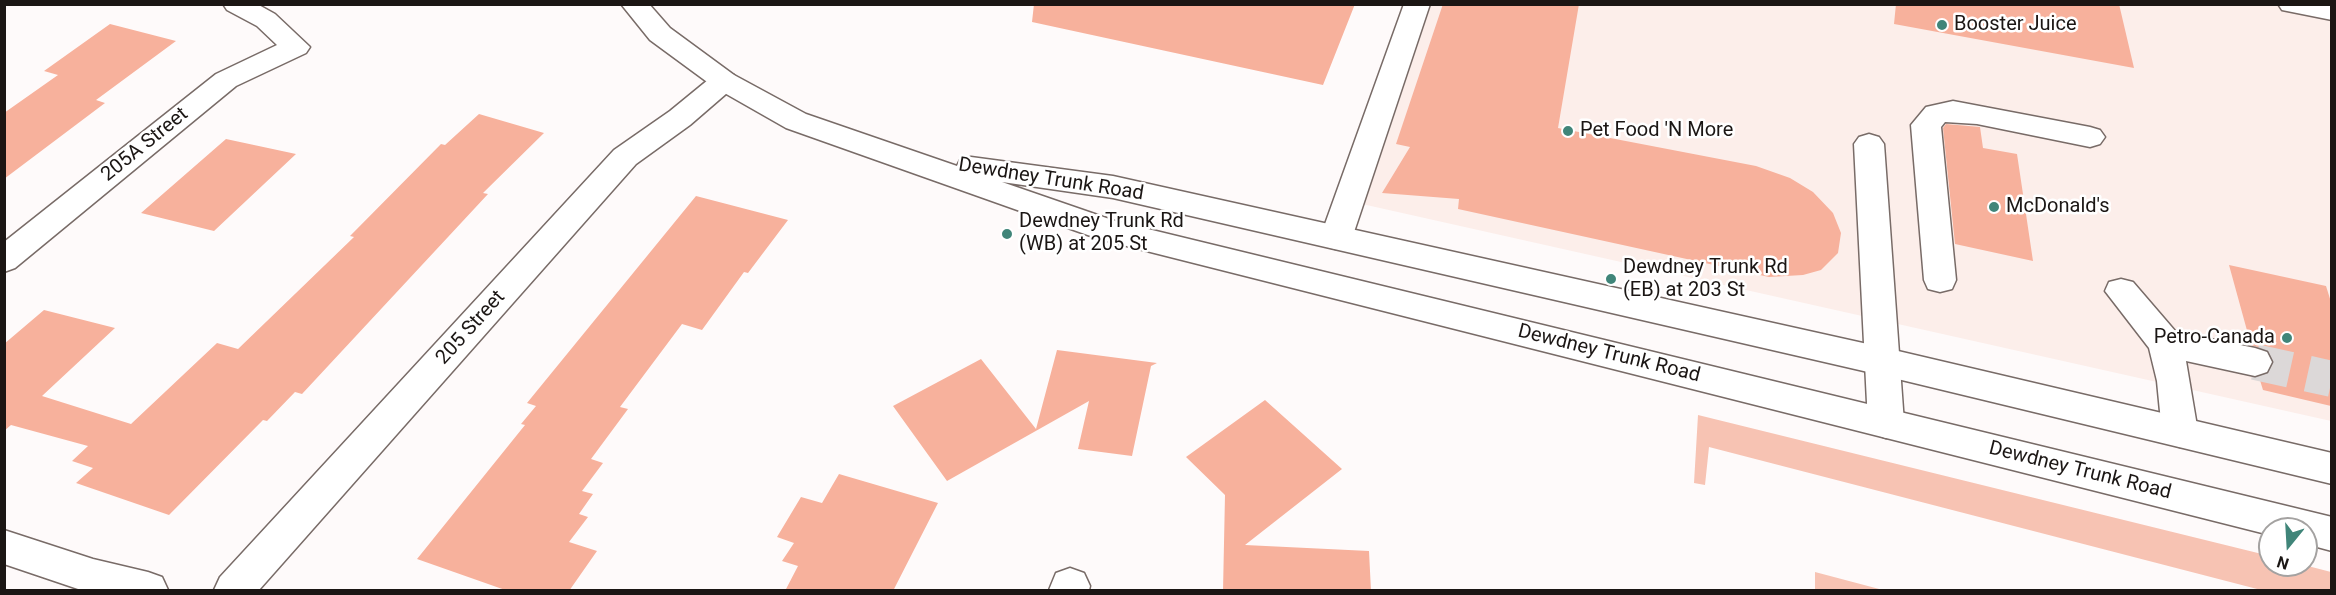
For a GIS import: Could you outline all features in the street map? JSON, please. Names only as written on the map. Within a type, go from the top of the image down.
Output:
[{"type":"main road","name":"205A Street","points":[[4,260],[226,80],[297,47],[266,20],[236,4]]},
{"type":"main road","name":"Dewdney Trunk Road","points":[[634,4],[660,34],[724,81],[796,121],[1110,231],[2331,534]]},
{"type":"main road","points":[[1336,238],[1417,4]]},
{"type":"main road","points":[[2291,4],[2331,12]]},
{"type":"main road","name":"205 Street","points":[[234,591],[625,157],[680,118],[724,81]]},
{"type":"main road","points":[[1940,280],[1926,133],[1926,125],[1936,114],[1953,111],[1977,114],[2090,137]]},
{"type":"main road","points":[[1869,144],[1886,423]]},
{"type":"main road","name":"Dewdney Trunk Road","points":[[892,156],[1113,187],[1881,361],[2331,469]]},
{"type":"main road","points":[[2121,291],[2165,343],[2174,381],[2180,432]]},
{"type":"main road","points":[[2165,343],[2255,362]]},
{"type":"main road","points":[[4,547],[93,577],[148,591]]},
{"type":"shaded area","points":[[1429,5],[2331,5],[2331,421],[1362,204]]},
{"type":"shaded area","points":[[1698,415],[2258,553],[2258,577],[2318,577],[2318,569],[2331,572],[2331,590],[2261,590],[1709,447],[1705,485],[1694,483]]},
{"type":"shaded area","points":[[1815,572],[1883,590],[1815,590]]},
{"type":"building","points":[[1034,4],[1355,4],[1323,85],[1032,22]]},
{"type":"building","points":[[1443,4],[1579,4],[1558,128],[1756,166],[1790,178],[1813,192],[1833,213],[1841,233],[1838,253],[1821,270],[1803,275],[1769,277],[1458,209],[1459,199],[1382,193],[1410,147],[1396,144]]},
{"type":"building","points":[[1896,4],[2119,4],[2134,68],[1894,24]]},
{"type":"building","points":[[110,24],[176,41],[96,100],[105,103],[4,179],[4,113],[58,75],[44,71]]},
{"type":"building","points":[[479,114],[544,133],[483,193],[488,194],[302,394],[295,392],[267,421],[263,420],[169,515],[76,483],[93,468],[72,461],[88,446],[11,425],[4,431],[4,344],[44,310],[115,328],[42,396],[131,424],[217,343],[238,349],[354,237],[350,236],[441,144],[445,145]]},
{"type":"building","points":[[1946,124],[1980,127],[1983,148],[2017,154],[2033,261],[1955,244],[1943,128]]},
{"type":"building","points":[[226,139],[296,154],[214,231],[141,213]]},
{"type":"building","points":[[696,196],[788,220],[748,273],[744,272],[702,330],[682,324],[620,407],[628,409],[591,459],[603,463],[582,491],[593,494],[579,514],[588,517],[569,542],[597,551],[569,591],[508,591],[417,559],[525,425],[521,424],[536,406],[527,403]]},
{"type":"building","name":"Petro-Canada","points":[[2229,265],[2326,286],[2331,302],[2331,406],[2263,390],[2259,377],[2269,373],[2274,361],[2268,350],[2251,345]]},
{"type":"building","points":[[1057,350],[1157,363],[1151,366],[1132,456],[1078,449],[1089,401],[947,481],[893,406],[981,359],[1036,429]]},
{"type":"building","points":[[1265,400],[1342,469],[1245,545],[1369,551],[1371,591],[1223,591],[1225,495],[1186,457]]},
{"type":"building","points":[[839,474],[938,503],[893,591],[785,591],[798,566],[782,561],[794,543],[777,537],[801,497],[822,503]]},
{"type":"tunnel","points":[[2255,362],[2332,379]]},
{"type":"place","name":"Booster Juice","points":[[1942,25]]},
{"type":"place","name":"Pet Food 'N More","points":[[1568,131]]},
{"type":"place","name":"McDonald's","points":[[1994,207]]},
{"type":"place","name":"Dewdney Trunk Rd (WB) at 205 St","points":[[1007,234]]},
{"type":"place","name":"Dewdney Trunk Rd (EB) at 203 St","points":[[1611,279]]},
{"type":"place","name":"Petro-Canada","points":[[2287,338]]}]
